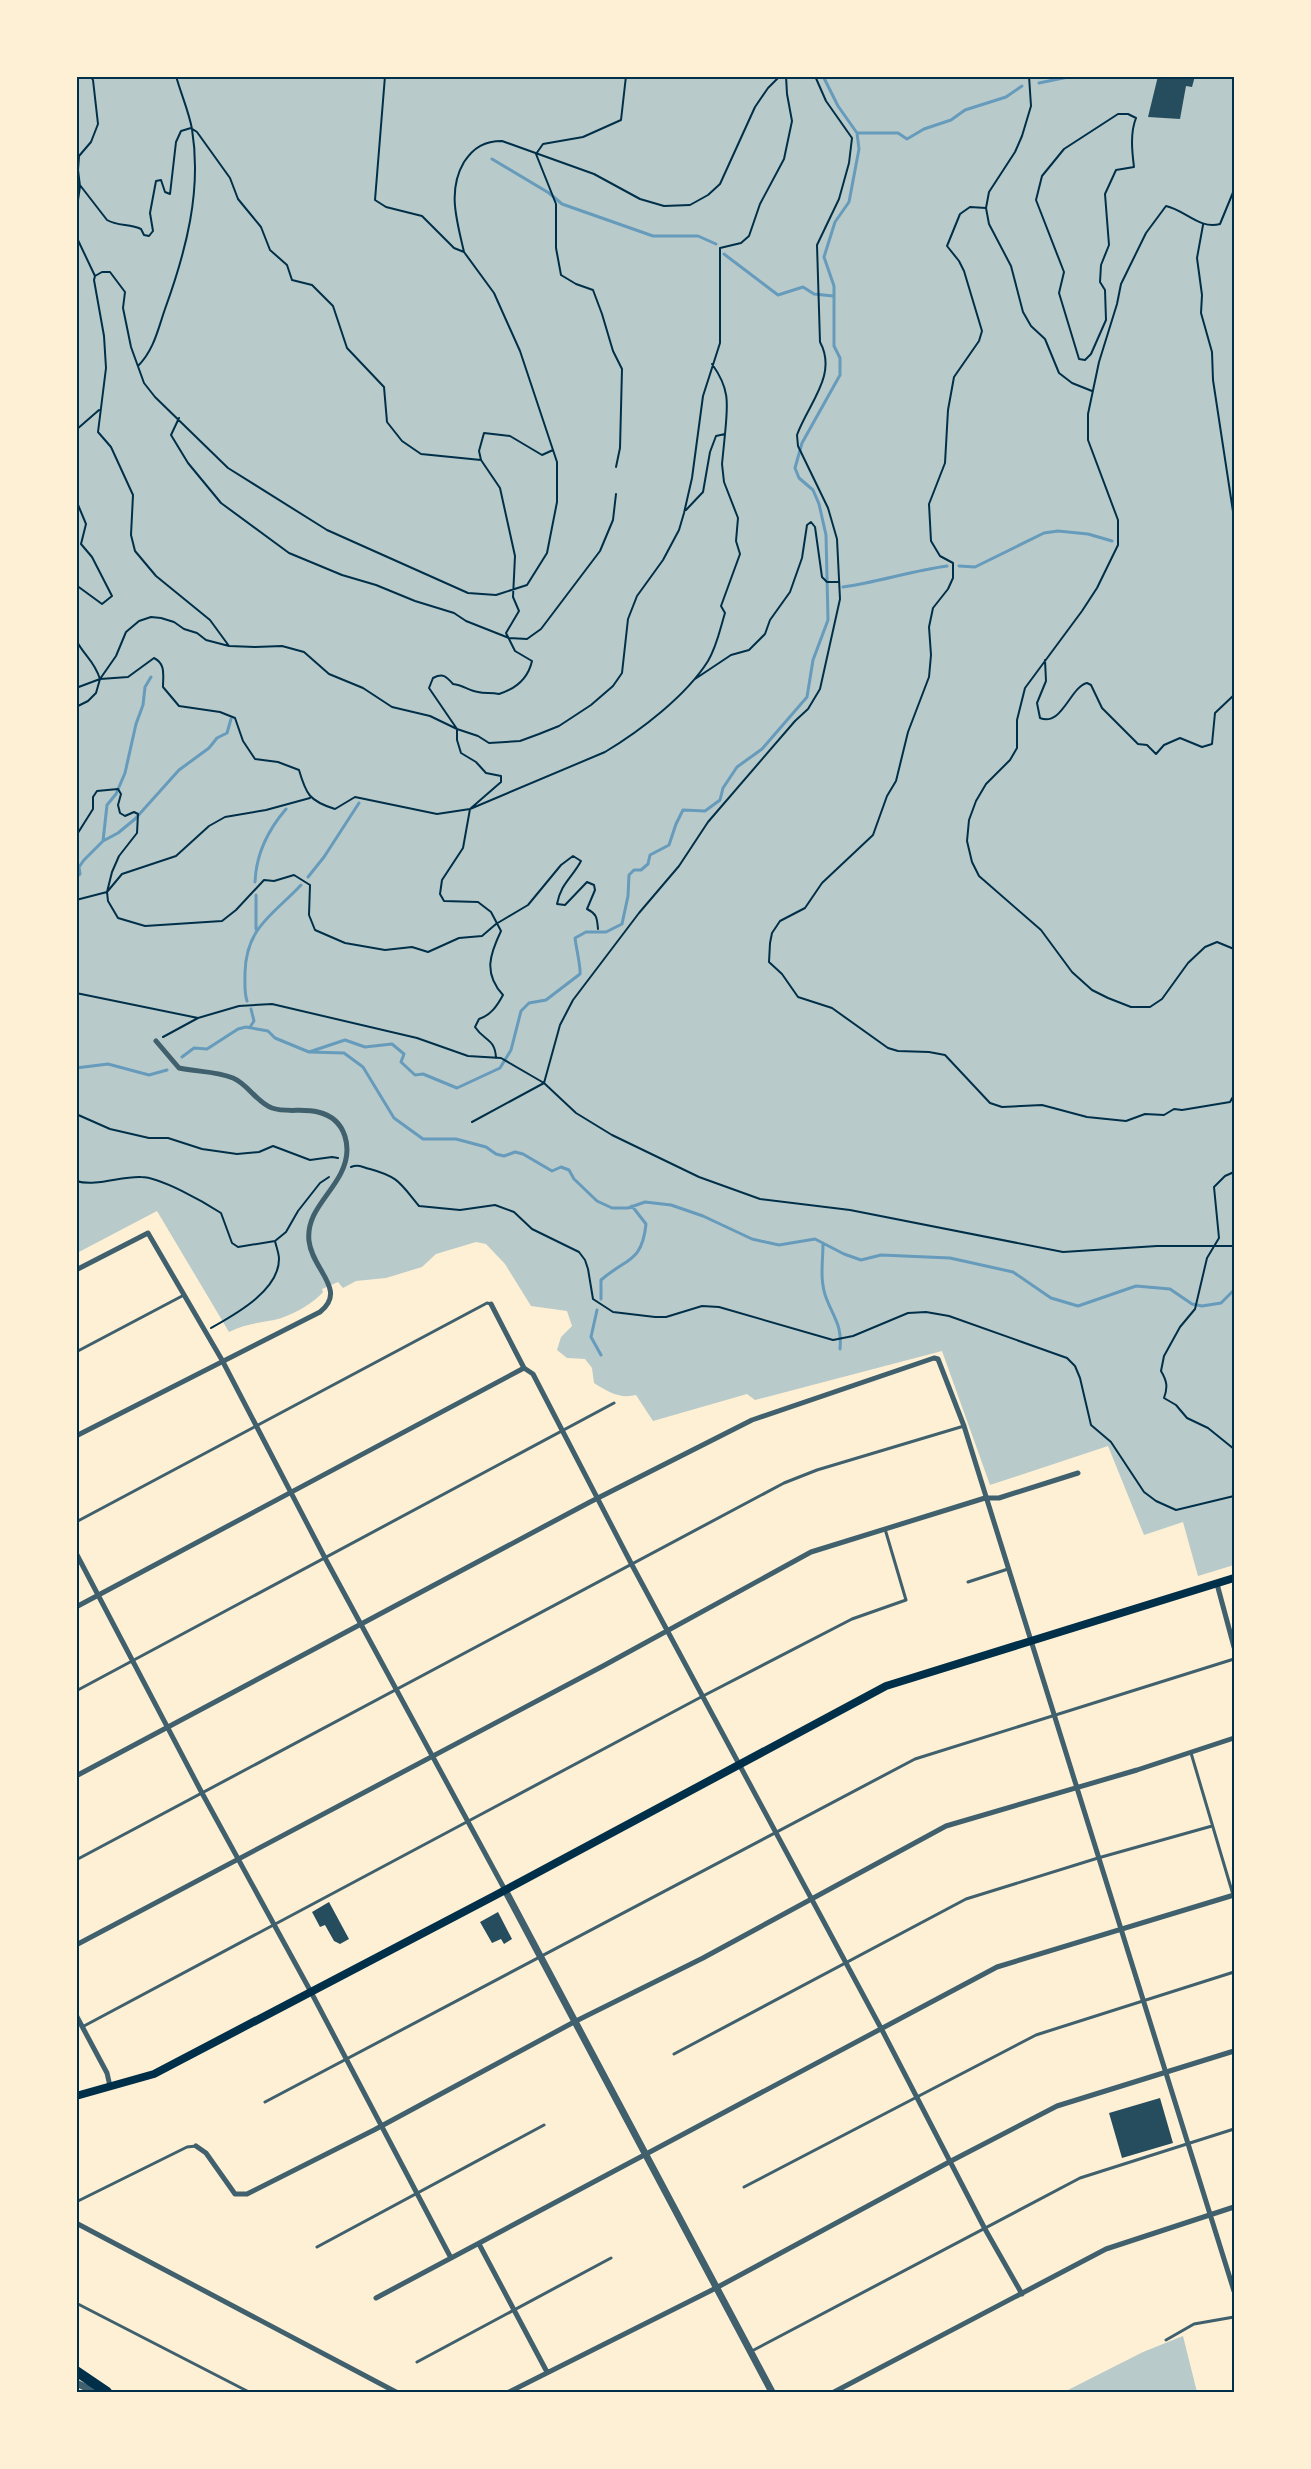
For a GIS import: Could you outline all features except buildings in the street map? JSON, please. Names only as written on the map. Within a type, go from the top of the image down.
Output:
[{"type":"highway","points":[[76,2371],[107,2392]]},
{"type":"main road","points":[[76,2096],[154,2074],[505,1890],[886,1686],[1234,1578]]},
{"type":"street","points":[[76,1436],[320,1312],[329,1305],[332,1296],[330,1286],[310,1251],[308,1233],[313,1212],[330,1193],[342,1172],[348,1154],[346,1137],[340,1125],[330,1117],[318,1112],[270,1107],[234,1078],[214,1072],[179,1068],[156,1041]]},
{"type":"street","points":[[76,1270],[148,1233],[222,1360],[325,1558],[505,1890],[771,2392]]},
{"type":"street","points":[[491,1304],[524,1368],[531,1371],[599,1497],[632,1565],[882,2030],[985,2229],[1022,2294]]},
{"type":"street","points":[[76,1776],[599,1497],[765,1413],[934,1358],[941,1361],[964,1426],[1234,2291]]},
{"type":"street","points":[[531,1371],[538,1365]]},
{"type":"street","points":[[76,1607],[524,1368]]},
{"type":"street","points":[[76,1945],[669,1631],[811,1552],[985,1498],[999,1498],[1078,1473]]},
{"type":"street","points":[[76,1553],[451,2258]]},
{"type":"street","points":[[1217,1584],[1234,1647]]},
{"type":"street","points":[[196,2146],[206,2153],[235,2194],[247,2194],[381,2126],[574,2022],[703,1958],[946,1826],[1234,1738]]},
{"type":"street","points":[[376,2298],[997,1967],[1234,1896]]},
{"type":"street","points":[[76,2015],[107,2073],[110,2086]]},
{"type":"street","points":[[509,2392],[716,2288],[1057,2106],[1234,2051]]},
{"type":"street","points":[[834,2392],[1106,2248],[1234,2207]]},
{"type":"street","points":[[76,2223],[396,2392]]},
{"type":"street","points":[[479,2244],[547,2372]]},
{"type":"street","points":[[76,2383],[96,2392]]},
{"type":"lane","points":[[76,1352],[184,1295]]},
{"type":"lane","points":[[76,1522],[487,1303],[491,1304]]},
{"type":"lane","points":[[76,1691],[614,1403]]},
{"type":"lane","points":[[76,1860],[784,1483],[817,1470],[964,1426]]},
{"type":"lane","points":[[83,2026],[703,1696],[852,1619],[906,1600],[884,1528]]},
{"type":"lane","points":[[968,1582],[1008,1569]]},
{"type":"lane","points":[[265,2102],[915,1760],[1234,1659]]},
{"type":"lane","points":[[1190,1752],[1234,1896]]},
{"type":"lane","points":[[674,2054],[966,1899],[1212,1826]]},
{"type":"lane","points":[[744,2187],[1036,2035],[1234,1972]]},
{"type":"lane","points":[[316,2247],[544,2125]]},
{"type":"lane","points":[[750,2352],[1080,2178],[1234,2129]]},
{"type":"lane","points":[[76,2202],[187,2147],[196,2146]]},
{"type":"lane","points":[[417,2362],[611,2258]]},
{"type":"lane","points":[[76,2303],[249,2392]]},
{"type":"lane","points":[[1166,2340],[1194,2324],[1234,2317]]},
{"type":"path","points":[[76,214],[80,186],[79,156],[91,142],[98,124],[93,80],[90,76]]},
{"type":"path","points":[[138,366],[153,345],[184,252],[195,189],[191,128],[176,76]]},
{"type":"path","points":[[385,76],[375,200],[386,207],[422,216],[442,238],[454,248],[464,252]]},
{"type":"path","points":[[536,154],[543,144],[583,137],[621,120],[626,76]]},
{"type":"path","points":[[95,276],[102,272],[110,272],[125,292],[123,308],[131,347],[144,383],[155,397],[228,468],[327,530],[468,593],[496,595],[527,585],[547,553],[557,502],[557,462],[520,351],[494,293],[464,252],[454,204],[454,187],[458,173],[470,154],[487,141],[502,141],[594,174],[640,199],[664,206],[690,205],[708,195],[720,184],[755,107],[768,88],[780,76]]},
{"type":"path","points":[[76,707],[88,701],[96,693],[100,679],[116,656],[126,633],[139,621],[151,617],[174,622],[206,640],[229,646],[255,648],[282,646],[304,652],[329,674],[363,688],[392,707],[430,716],[489,743],[520,741],[559,726],[591,705],[613,686],[622,674],[628,619],[636,596],[663,560],[679,530],[684,513],[692,478],[703,396],[720,343],[720,248],[741,243],[749,237],[760,204],[784,159],[792,121],[786,76]]},
{"type":"path","points":[[472,1122],[544,1083],[560,1025],[573,1000],[639,913],[679,866],[708,822],[808,709],[820,689],[838,613],[837,539],[828,508],[798,446],[797,435],[802,419],[826,370],[825,352],[820,342],[817,245],[839,199],[849,163],[852,138],[826,101],[815,76]]},
{"type":"path","points":[[982,76],[987,76]]},
{"type":"path","points":[[1029,76],[1031,106],[1022,136],[1015,152],[989,192],[986,208],[990,224],[1011,266],[1023,312],[1031,326],[1045,339],[1059,373],[1072,383],[1092,391]]},
{"type":"path","points":[[1118,114],[1128,114],[1136,118],[1133,126],[1132,149],[1134,167],[1116,170],[1105,194],[1109,245],[1101,265],[1100,282],[1105,290],[1106,320],[1091,354],[1085,360],[1079,359],[1059,293],[1064,272],[1036,200],[1042,176],[1064,149],[1118,114]]},
{"type":"path","points":[[76,180],[107,220],[132,225],[141,229],[144,235],[149,236],[153,231],[150,213],[156,181],[161,180],[165,192],[170,194],[176,142],[181,131],[191,128]]},
{"type":"path","points":[[191,128],[197,132],[230,178],[238,199],[261,227],[270,250],[287,265],[292,280],[312,285],[333,306],[347,348],[384,387],[387,422],[402,441],[421,454],[481,460]]},
{"type":"path","points":[[536,154],[556,204],[556,248],[561,275],[593,290],[621,369],[620,448],[616,467]]},
{"type":"path","points":[[1234,190],[1220,224],[1214,226],[1203,225],[1176,208],[1166,206],[1146,234],[1121,284],[1099,362],[1088,414],[1088,440],[1118,519],[1118,545],[1083,611],[1045,658],[1025,688],[1017,720],[1017,748],[1010,760],[986,784],[969,820],[967,842],[972,862],[979,876],[1041,930],[1072,972],[1092,990],[1131,1007],[1150,1007],[1162,999],[1188,963],[1205,947],[1217,942],[1234,949]]},
{"type":"path","points":[[986,208],[970,207],[960,214],[947,241],[948,250],[959,261],[972,293],[982,331],[979,341],[954,377],[948,410],[945,463],[929,504],[931,541],[940,556],[953,562],[953,578],[948,589],[933,608],[929,627],[931,655],[929,677],[910,724],[896,781],[887,796],[873,835],[822,883],[805,908],[780,921],[770,943],[769,962],[782,974],[798,997],[832,1008],[888,1048],[945,1055],[990,1103],[1002,1107],[1042,1105],[1087,1118],[1126,1121],[1145,1114],[1164,1115],[1173,1109],[1182,1110],[1230,1102],[1234,1095]]},
{"type":"path","points":[[1203,225],[1197,258],[1202,295],[1201,313],[1212,352],[1213,380],[1234,518]]},
{"type":"path","points":[[76,236],[95,276],[104,336],[106,368],[99,432],[111,447],[133,495],[131,535],[135,551],[156,576],[210,620],[229,646]]},
{"type":"path","points":[[76,688],[100,679],[128,677],[137,672],[148,660],[154,658],[163,666],[163,687],[179,706],[220,712],[235,718],[243,741],[255,759],[278,762],[299,770],[304,789],[310,798],[321,805],[335,809],[355,796],[436,814],[470,809],[605,752],[637,730],[693,681],[709,660],[719,635],[725,613],[721,606],[740,554],[736,541],[738,518],[724,482],[722,464],[727,410],[724,381],[712,364]]},
{"type":"path","points":[[76,430],[100,409]]},
{"type":"path","points":[[179,418],[171,435],[188,463],[221,503],[289,553],[415,602],[454,613],[466,621],[509,638],[527,639],[541,629],[600,551],[613,520],[616,494]]},
{"type":"path","points":[[496,1058],[495,1048],[489,1039],[481,1036],[475,1027],[479,1019],[495,1008],[503,995],[495,986],[489,957],[501,931],[490,912],[477,902],[444,901],[440,894],[442,880],[463,848],[470,809],[501,782],[501,776],[486,773],[476,762],[461,753],[457,740],[457,729],[429,688],[433,678],[440,675],[445,676],[453,684],[464,685],[477,692],[499,694],[519,685],[532,661],[515,651],[506,633],[519,611],[513,597],[515,556],[500,488],[481,460],[479,450],[484,433],[510,436],[542,454],[553,450]]},
{"type":"path","points":[[684,513],[703,492],[716,436],[725,434]]},
{"type":"path","points":[[76,500],[86,524],[81,544],[92,557],[112,596],[102,604],[76,585]]},
{"type":"path","points":[[693,681],[731,655],[749,650],[765,634],[770,620],[790,592],[802,558],[807,525],[811,522],[815,527],[822,577],[827,582],[838,582]]},
{"type":"path","points":[[1234,566],[1234,574]]},
{"type":"path","points":[[76,640],[82,653],[96,665],[100,679]]},
{"type":"path","points":[[1045,658],[1046,681],[1038,703],[1040,718],[1045,720],[1051,718],[1067,704],[1082,684],[1087,683],[1091,685],[1102,708],[1138,744],[1146,745],[1156,754],[1164,745],[1180,738],[1203,747],[1212,744],[1215,713],[1234,695]]},
{"type":"path","points":[[76,836],[93,809],[93,798],[97,791],[102,788],[118,789],[121,794],[118,806],[120,813],[125,816],[134,812],[138,814],[137,833],[119,855],[107,892],[108,901],[118,918],[145,926],[222,921],[236,910],[264,880],[274,881],[294,875],[310,885],[309,915],[315,930],[345,943],[385,950],[412,947],[428,952],[459,938],[482,936],[496,924],[528,905],[561,865],[573,856],[581,861],[576,871],[565,881],[557,904],[566,905],[587,882],[594,885],[595,890],[587,909],[597,918],[597,928]]},
{"type":"path","points":[[76,900],[107,892],[122,874],[176,856],[209,826],[225,817],[266,810],[310,798]]},
{"type":"path","points":[[76,993],[198,1018]]},
{"type":"path","points":[[156,1041],[198,1018],[239,1006],[272,1004],[417,1038],[468,1056],[501,1058],[514,1063],[544,1083],[576,1113],[612,1135],[699,1177],[760,1199],[850,1210],[1063,1252],[1157,1246],[1234,1246]]},
{"type":"path","points":[[76,1114],[110,1129],[149,1138],[168,1138],[202,1149],[237,1154],[259,1152],[273,1146],[309,1160],[339,1158],[342,1172]]},
{"type":"path","points":[[356,1165],[387,1173],[401,1183],[419,1206],[460,1210],[495,1205],[514,1212],[532,1229],[579,1252],[588,1269],[593,1299],[613,1312],[666,1317],[702,1306],[718,1307],[833,1340],[848,1337],[909,1313],[926,1312],[949,1316],[1067,1358],[1075,1366],[1080,1377],[1090,1425],[1111,1442],[1144,1492],[1156,1502],[1176,1510],[1234,1496]]},
{"type":"path","points":[[1234,1172],[1225,1176],[1214,1187],[1218,1238],[1198,1289],[1199,1298],[1195,1309],[1180,1328],[1164,1356],[1161,1371],[1166,1379],[1167,1389],[1164,1398],[1176,1405],[1187,1418],[1208,1428],[1234,1449]]},
{"type":"path","points":[[76,1180],[95,1182],[143,1177],[160,1181],[221,1213],[232,1243],[238,1247],[275,1240],[286,1232],[298,1211],[320,1183],[331,1176]]},
{"type":"path","points":[[211,1328],[249,1305],[274,1277],[279,1260],[275,1240]]},
{"type":"shaded area","points":[[77,77],[1234,77],[1234,1565],[1198,1576],[1183,1522],[1144,1535],[1108,1446],[990,1485],[942,1351],[755,1400],[747,1394],[653,1421],[636,1395],[619,1395],[604,1389],[594,1383],[592,1368],[585,1359],[567,1358],[557,1350],[561,1337],[572,1326],[567,1311],[531,1306],[505,1264],[486,1244],[476,1242],[436,1254],[422,1267],[386,1278],[356,1281],[343,1288],[338,1282],[322,1289],[323,1292],[319,1297],[293,1313],[274,1320],[246,1325],[229,1332],[157,1211],[77,1253]]},
{"type":"shaded area","points":[[1183,2336],[1197,2392],[1064,2392],[1143,2352]]},
{"type":"waterway","points":[[309,1052],[345,1040],[365,1047],[392,1044],[404,1054],[401,1062],[415,1075],[423,1074],[457,1088],[500,1068],[511,1050],[521,1011],[529,1003],[546,1000],[580,974],[575,938],[586,932],[606,932],[622,924],[628,896],[629,875],[634,870],[641,870],[648,864],[650,855],[669,845],[683,810],[705,811],[720,800],[723,788],[737,767],[762,749],[807,697],[813,660],[828,620],[826,535],[819,504],[813,490],[799,478],[795,468],[802,443],[840,375],[840,358],[834,346],[834,286],[824,257],[835,222],[849,202],[859,149],[857,133],[838,106],[823,76]]},
{"type":"waterway","points":[[1039,83],[1073,76]]},
{"type":"waterway","points":[[857,133],[898,133],[907,139],[924,129],[951,120],[965,110],[1006,97],[1022,86]]},
{"type":"waterway","points":[[492,159],[549,193],[562,204],[653,236],[698,236],[716,244]]},
{"type":"waterway","points":[[724,254],[778,295],[803,287],[814,294],[833,296]]},
{"type":"waterway","points":[[959,566],[975,567],[1044,533],[1058,531],[1088,534],[1112,541]]},
{"type":"waterway","points":[[843,587],[947,566]]},
{"type":"waterway","points":[[103,841],[107,805],[116,794],[125,773],[136,724],[143,705],[145,687],[151,677]]},
{"type":"waterway","points":[[76,877],[80,874],[79,867],[84,860],[103,841],[118,833],[135,819],[179,770],[209,748],[217,738],[227,733],[231,719]]},
{"type":"waterway","points":[[308,877],[324,857],[359,803]]},
{"type":"waterway","points":[[255,882],[264,843],[286,809]]},
{"type":"waterway","points":[[247,1001],[245,973],[250,944],[263,923],[301,885]]},
{"type":"waterway","points":[[256,895],[256,929]]},
{"type":"waterway","points":[[250,1027],[254,1021],[251,1009]]},
{"type":"waterway","points":[[182,1057],[194,1048],[207,1049],[238,1029],[246,1027],[268,1031],[275,1038],[309,1052],[344,1053],[363,1067],[394,1118],[423,1139],[456,1139],[486,1147],[504,1156],[515,1152],[523,1154],[552,1171],[561,1167],[569,1170],[574,1179],[597,1201],[612,1208],[628,1208],[645,1202],[671,1205],[703,1216],[752,1239],[779,1245],[815,1239],[861,1260],[881,1255],[950,1258],[1013,1272],[1051,1298],[1078,1306],[1136,1286],[1170,1289],[1192,1304],[1202,1306],[1221,1303],[1234,1290]]},
{"type":"waterway","points":[[76,1068],[108,1064],[149,1075],[167,1070]]},
{"type":"waterway","points":[[601,1299],[601,1280],[637,1253],[641,1246],[646,1224],[632,1206]]},
{"type":"waterway","points":[[823,1243],[823,1286],[839,1329],[840,1349]]},
{"type":"waterway","points":[[597,1310],[591,1337],[601,1355]]}]
